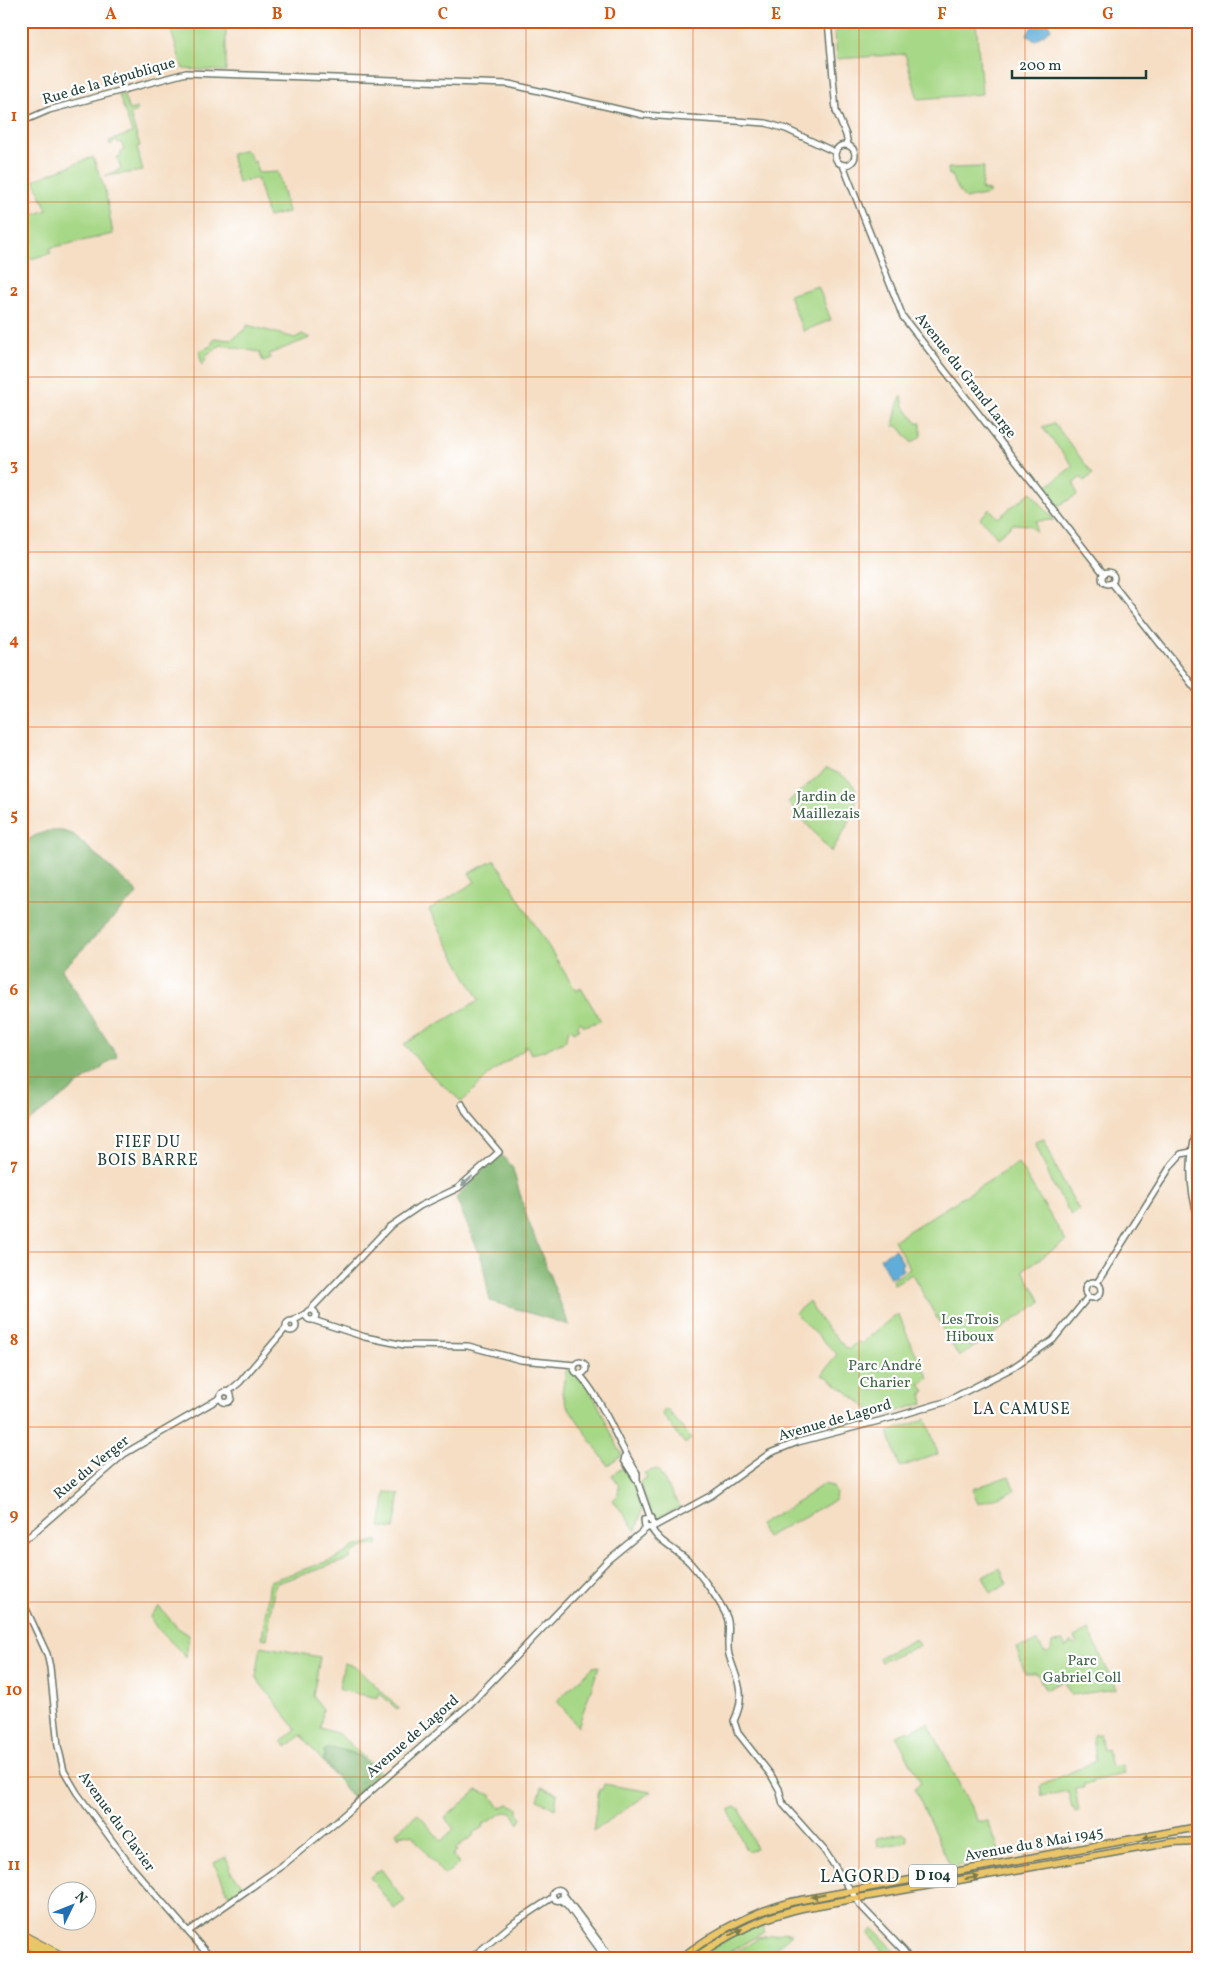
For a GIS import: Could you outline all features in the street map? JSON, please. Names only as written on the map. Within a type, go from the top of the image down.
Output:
[{"type":"highway","points":[[21,1934],[66,1958]]},
{"type":"highway","points":[[21,1941],[52,1958]]},
{"type":"main road","name":"Avenue du 8 Mai 1945","points":[[681,1958],[724,1928],[758,1912],[791,1902],[1198,1827]]},
{"type":"main road","name":"Avenue du 8 Mai 1945","points":[[694,1958],[728,1936],[769,1917],[811,1906],[1163,1844],[1198,1840]]},
{"type":"street","points":[[828,21],[836,112],[846,134],[848,145]]},
{"type":"street","name":"Rue de la République","points":[[21,122],[49,110],[186,73],[521,85],[642,115],[766,123],[786,129],[835,152]]},
{"type":"street","points":[[841,145],[848,145],[853,149],[855,155],[853,160],[845,167],[837,162],[835,152],[846,134]]},
{"type":"street","name":"Avenue du Grand Large","points":[[845,167],[903,316],[1104,574],[1112,574],[1114,578],[1112,583],[1198,692]]},
{"type":"street","points":[[288,1330],[287,1322],[295,1323],[311,1315],[315,1304],[389,1228],[429,1202],[458,1188],[499,1152],[467,1114],[462,1104]]},
{"type":"street","points":[[1198,1126],[1191,1152],[1191,1183],[1198,1218]]},
{"type":"street","points":[[1097,1283],[1172,1164],[1181,1154],[1191,1152]]},
{"type":"street","points":[[1090,1282],[1097,1283],[1101,1289],[1099,1296],[1095,1298],[1088,1297],[1085,1292],[1086,1285],[1090,1282]]},
{"type":"street","name":"Avenue de Lagord","points":[[189,1931],[283,1865],[338,1820],[469,1705],[608,1560],[634,1539],[649,1523],[661,1521],[712,1495],[756,1463],[785,1447],[944,1402],[1012,1368],[1039,1351],[1064,1329],[1088,1297]]},
{"type":"street","points":[[311,1315],[324,1324],[365,1337],[404,1345],[468,1346],[521,1360],[574,1366],[582,1373],[598,1397],[625,1456],[624,1460],[637,1480],[646,1506],[649,1523],[655,1534],[689,1562],[701,1576],[728,1620],[728,1652],[741,1686],[740,1709],[734,1725],[738,1734],[771,1775],[779,1789],[783,1804],[824,1850],[855,1898],[904,1951],[908,1958]]},
{"type":"street","points":[[230,1394],[222,1393],[221,1400],[229,1402],[230,1394],[240,1382],[283,1334],[288,1330],[295,1329],[295,1323]]},
{"type":"street","points":[[574,1366],[579,1362],[584,1363],[586,1368],[582,1373]]},
{"type":"street","name":"Rue du Verger","points":[[21,1540],[31,1535],[124,1454],[221,1400]]},
{"type":"street","points":[[21,1545],[31,1535]]},
{"type":"street","name":"Avenue du Clavier","points":[[21,1598],[47,1654],[58,1746],[64,1771],[77,1793],[130,1865],[211,1958]]},
{"type":"street","points":[[470,1958],[515,1922],[553,1897],[553,1892],[557,1889],[563,1894],[611,1958]]},
{"type":"street","points":[[560,1900],[563,1894]]},
{"type":"street","points":[[553,1897],[568,1906],[606,1958]]},
{"type":"green space","points":[[168,21],[226,21],[226,71],[183,69]]},
{"type":"green space","points":[[834,21],[976,21],[982,94],[918,99],[905,54],[837,59]]},
{"type":"green space","points":[[123,94],[129,110],[137,108],[137,111],[130,114],[140,146],[137,147],[143,171],[105,176],[121,169],[117,157],[120,158],[121,151],[124,150],[121,142],[118,143],[117,140],[110,145],[109,141],[132,133],[119,95]]},
{"type":"green space","points":[[246,150],[247,153],[249,152],[252,162],[255,161],[258,173],[278,172],[288,212],[268,217],[257,178],[238,183],[231,154]]},
{"type":"green space","points":[[93,157],[105,190],[113,234],[50,248],[51,253],[21,262],[21,219],[47,210],[34,180]]},
{"type":"green space","points":[[984,167],[981,189],[989,191],[989,194],[965,199],[954,183],[952,175],[949,175],[948,168]]},
{"type":"green space","points":[[818,286],[831,320],[803,331],[789,295]]},
{"type":"green space","points":[[247,325],[295,338],[302,334],[310,338],[269,354],[271,358],[263,361],[259,352],[221,345],[205,356],[206,359],[202,365],[199,351],[211,346],[214,338],[231,340],[247,328]]},
{"type":"green space","points":[[902,396],[904,406],[917,423],[921,423],[921,436],[912,443],[898,426],[893,426],[898,403]]},
{"type":"green space","points":[[1054,423],[1093,474],[1084,481],[1081,477],[1074,483],[1077,495],[1058,506],[1044,489],[1073,466],[1042,427]]},
{"type":"green space","points":[[1031,492],[1054,520],[1036,521],[1036,532],[1029,525],[1013,524],[997,537],[980,518],[990,509],[998,518]]},
{"type":"green space","name":"Jardin de Maillezais","points":[[827,768],[848,779],[856,792],[854,810],[831,852],[788,802]]},
{"type":"green space","points":[[48,831],[62,831],[73,834],[138,893],[62,970],[117,1056],[21,1127],[21,844],[36,835]]},
{"type":"green space","points":[[495,860],[576,991],[581,988],[601,1021],[584,1026],[581,1022],[577,1025],[579,1029],[574,1032],[572,1029],[569,1030],[566,1040],[543,1051],[531,1054],[527,1046],[524,1047],[525,1049],[493,1071],[462,1102],[427,1071],[404,1044],[479,1000],[429,910],[475,882],[469,873]]},
{"type":"green space","points":[[1044,1139],[1061,1178],[1079,1210],[1071,1215],[1052,1183],[1035,1142]]},
{"type":"green space","points":[[499,1152],[512,1166],[526,1215],[569,1325],[490,1301],[482,1260],[456,1198]]},
{"type":"green space","name":"Les Trois Hiboux","points":[[1018,1163],[1066,1241],[1023,1270],[1041,1302],[959,1357],[912,1274],[894,1284],[892,1280],[910,1269],[894,1240]]},
{"type":"green space","name":"Parc André Charier","points":[[809,1301],[821,1320],[848,1350],[858,1341],[861,1344],[894,1316],[899,1315],[910,1342],[929,1378],[920,1384],[925,1392],[922,1394],[924,1403],[879,1417],[826,1376],[822,1375],[837,1354],[795,1313]]},
{"type":"green space","points":[[566,1368],[577,1375],[593,1395],[622,1454],[608,1466],[567,1405],[562,1393]]},
{"type":"green space","points":[[665,1409],[668,1410],[691,1439],[685,1444],[662,1414]]},
{"type":"green space","points":[[926,1419],[938,1454],[900,1467],[888,1432]]},
{"type":"green space","points":[[622,1468],[636,1485],[643,1507],[636,1531],[613,1500],[618,1495],[619,1486],[612,1475]]},
{"type":"green space","points":[[657,1469],[680,1507],[657,1518],[652,1516],[640,1482],[647,1477],[644,1473]]},
{"type":"green space","points":[[1009,1476],[1015,1491],[978,1504],[973,1489]]},
{"type":"green space","points":[[824,1484],[832,1486],[836,1492],[835,1500],[766,1537],[759,1525]]},
{"type":"green space","points":[[386,1492],[400,1494],[394,1529],[380,1527]]},
{"type":"green space","points":[[378,1540],[377,1546],[360,1549],[351,1554],[350,1559],[277,1583],[274,1588],[267,1639],[262,1638],[270,1581],[337,1558],[354,1547]]},
{"type":"green space","points":[[1000,1568],[1007,1584],[991,1593],[983,1576]]},
{"type":"green space","points":[[159,1607],[178,1628],[189,1635],[186,1657],[156,1627],[150,1617]]},
{"type":"green space","name":"Parc Gabriel Coll","points":[[1089,1630],[1116,1689],[1071,1695],[1063,1681],[1045,1690],[1037,1673],[1025,1673],[1016,1648],[1038,1642],[1044,1652],[1048,1653],[1051,1650],[1052,1643],[1063,1642],[1065,1648],[1072,1642],[1074,1645],[1077,1644],[1074,1637]]},
{"type":"green space","points":[[916,1639],[919,1646],[881,1662],[879,1657]]},
{"type":"green space","points":[[261,1646],[320,1657],[313,1696],[323,1709],[320,1728],[339,1734],[382,1774],[379,1776],[356,1754],[343,1751],[324,1751],[324,1760],[335,1776],[301,1735],[287,1747],[282,1741],[296,1729],[256,1678]]},
{"type":"green space","points":[[344,1663],[355,1666],[399,1708],[398,1710],[379,1693],[378,1698],[339,1690]]},
{"type":"green space","points":[[599,1666],[578,1727],[557,1701],[593,1667]]},
{"type":"green space","points":[[928,1723],[978,1821],[988,1821],[1001,1856],[951,1867],[914,1788],[921,1783],[896,1735],[909,1730],[912,1732],[915,1728]]},
{"type":"green space","points":[[1100,1734],[1103,1750],[1107,1749],[1111,1767],[1122,1765],[1124,1774],[1092,1781],[1092,1783],[1083,1785],[1084,1788],[1075,1789],[1079,1811],[1075,1812],[1074,1807],[1072,1807],[1068,1791],[1042,1796],[1040,1786],[1096,1761],[1093,1735]]},
{"type":"green space","points":[[328,1748],[345,1751],[357,1756],[379,1776],[353,1799],[324,1761],[324,1750]]},
{"type":"green space","points":[[604,1784],[651,1792],[593,1831],[599,1789],[602,1790]]},
{"type":"green space","points":[[542,1787],[557,1793],[555,1809],[538,1800]]},
{"type":"green space","points":[[477,1790],[491,1795],[500,1808],[508,1804],[518,1808],[518,1813],[522,1817],[519,1824],[512,1813],[505,1812],[482,1825],[483,1827],[473,1833],[474,1835],[456,1848],[457,1851],[452,1855],[459,1864],[444,1875],[412,1835],[400,1834],[399,1837],[396,1832],[418,1814],[441,1841],[454,1829],[445,1818]]},
{"type":"green space","points":[[735,1807],[740,1809],[756,1848],[748,1851],[745,1848],[729,1810]]},
{"type":"green space","points":[[903,1833],[907,1836],[907,1842],[878,1847],[877,1838]]},
{"type":"green space","points":[[226,1857],[232,1873],[246,1888],[230,1898],[214,1863]]},
{"type":"green space","points":[[381,1869],[405,1901],[394,1909],[370,1877]]},
{"type":"green space","points":[[764,1922],[764,1932],[719,1958],[699,1958],[734,1935]]},
{"type":"green space","points":[[873,1928],[900,1958],[889,1958],[869,1934]]},
{"type":"green space","points":[[784,1932],[792,1934],[766,1956],[729,1958],[757,1938]]},
{"type":"water","points":[[1039,21],[1047,21],[1051,29],[1035,41],[1027,35],[1031,28]]},
{"type":"water","points":[[895,1249],[903,1263],[901,1266],[903,1270],[890,1278],[880,1258]]},
{"type":"district","name":"FIEF DU BOIS BARRE","points":[[148,1152]]},
{"type":"district","name":"LA CAMUSE","points":[[1022,1410]]},
{"type":"district","name":"LAGORD","points":[[860,1877]]}]
